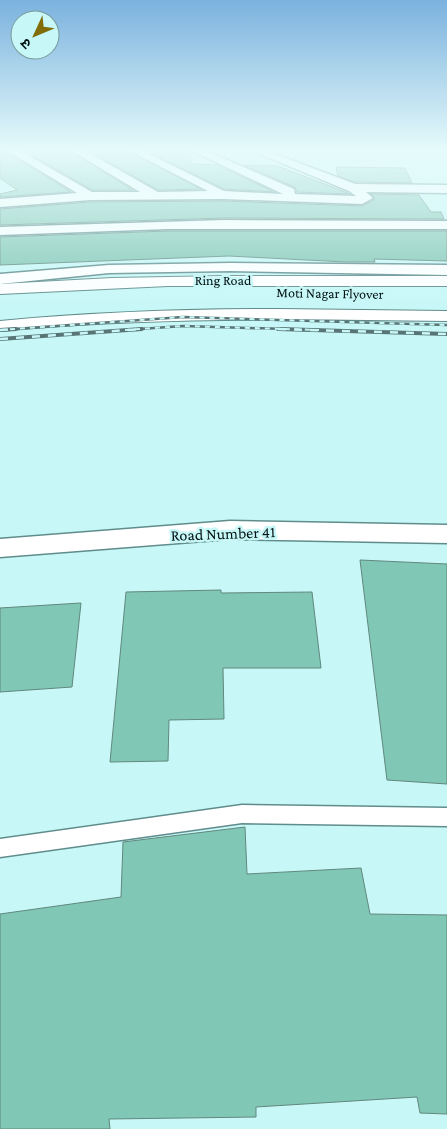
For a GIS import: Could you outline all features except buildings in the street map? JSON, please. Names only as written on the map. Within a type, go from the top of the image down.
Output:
[{"type":"main road","name":"Ring Road","points":[[0,289],[192,280],[447,281]]},
{"type":"main road","points":[[0,320],[91,300],[135,285],[192,280]]},
{"type":"main road","name":"Moti Nagar Flyover","points":[[148,299],[447,295]]},
{"type":"main road","points":[[0,300],[39,296],[91,300],[148,299],[249,303],[447,306]]},
{"type":"main road","points":[[0,313],[60,308]]},
{"type":"main road","points":[[0,326],[48,320],[138,316],[447,316]]},
{"type":"street","points":[[0,203],[17,202]]},
{"type":"street","points":[[0,231],[94,226],[222,224],[447,225]]},
{"type":"street","points":[[0,279],[109,270],[230,266],[447,270]]},
{"type":"street","name":"Road Number 41","points":[[0,548],[230,530],[447,534]]},
{"type":"lane","points":[[0,848],[242,814],[447,817]]},
{"type":"railway","points":[[16,329],[0,330],[183,317],[447,325]]},
{"type":"railway","points":[[125,330],[183,326],[319,330]]},
{"type":"railway","points":[[0,339],[142,329]]},
{"type":"railway","points":[[278,329],[447,334]]}]
